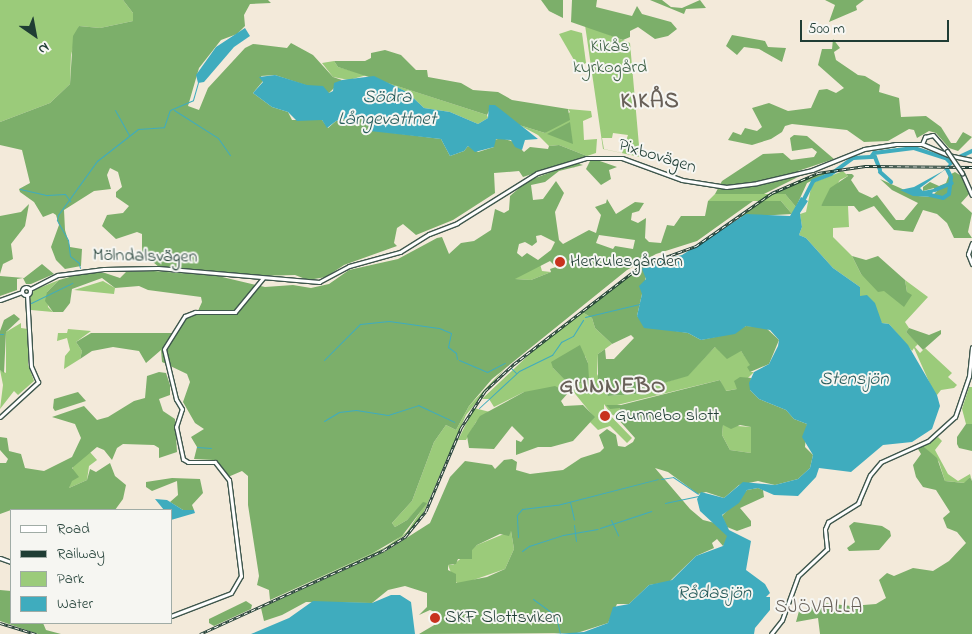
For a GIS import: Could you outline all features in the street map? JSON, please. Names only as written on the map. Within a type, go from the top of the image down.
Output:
[{"type":"street","points":[[922,144],[930,135],[942,144],[962,173],[972,195]]},
{"type":"street","name":"Pixbovägen","points":[[263,278],[296,278],[315,282],[329,279],[349,266],[400,252],[429,234],[457,223],[536,173],[586,158],[622,158],[691,183],[730,187],[820,168],[869,148],[922,144],[945,154],[972,160]]},
{"type":"street","points":[[972,243],[968,254],[972,264]]},
{"type":"street","name":"Mölndalsvägen","points":[[22,292],[25,287],[30,289],[58,275],[90,269],[158,268],[263,278]]},
{"type":"street","points":[[172,616],[231,593],[241,580],[238,528],[230,484],[222,468],[211,460],[188,462],[183,459],[176,427],[182,409],[176,399],[164,349],[185,316],[194,312],[235,312],[263,278]]},
{"type":"street","points":[[0,416],[38,382],[31,366],[27,295],[30,289]]},
{"type":"street","points":[[0,300],[22,292],[27,295]]},
{"type":"street","points":[[771,634],[782,620],[796,579],[827,549],[825,531],[828,522],[858,503],[870,475],[881,462],[928,441],[955,416],[972,356],[972,347]]},
{"type":"green space","points":[[0,0],[123,0],[133,13],[133,21],[100,28],[79,26],[71,55],[70,84],[50,103],[0,122]]},
{"type":"green space","points":[[123,0],[268,0],[271,3],[250,4],[244,15],[245,26],[237,34],[221,40],[199,68],[188,106],[199,110],[208,88],[245,48],[253,44],[287,48],[291,43],[313,55],[333,77],[342,80],[329,93],[275,75],[261,76],[263,81],[253,93],[272,107],[288,112],[292,120],[322,120],[328,128],[336,121],[358,116],[378,131],[441,139],[450,156],[464,151],[468,146],[478,152],[494,147],[494,140],[502,138],[514,142],[524,152],[530,147],[548,149],[549,146],[559,145],[587,156],[523,177],[519,171],[494,173],[495,193],[453,220],[416,235],[403,224],[397,228],[394,243],[397,246],[344,265],[326,277],[308,280],[295,275],[255,276],[159,267],[142,253],[142,234],[137,232],[116,239],[102,226],[107,215],[123,213],[129,206],[116,197],[116,192],[122,187],[118,172],[110,168],[107,175],[111,189],[94,191],[64,210],[65,230],[70,247],[82,249],[81,266],[65,269],[56,260],[51,247],[59,225],[56,215],[53,213],[43,217],[34,202],[20,192],[19,189],[30,183],[22,150],[0,145],[0,122],[50,103],[70,84],[73,36],[79,26],[100,28],[133,21],[133,13]]},
{"type":"green space","points":[[541,0],[563,0],[563,18],[549,11]]},
{"type":"green space","points":[[572,0],[597,0],[596,7],[632,16],[637,6],[642,14],[671,22],[677,29],[668,36],[655,39],[638,27],[630,31],[630,37],[623,40],[571,22]]},
{"type":"green space","points":[[650,0],[662,0],[671,7],[682,8],[700,0],[706,8],[686,9],[684,14]]},
{"type":"green space","points":[[825,0],[864,0],[856,6],[857,10],[829,22],[835,5]]},
{"type":"green space","name":"Kikås kyrkogård","points":[[585,25],[630,43],[640,157],[603,149]],"holes":[[[613,133],[628,135],[622,153],[604,149],[602,138],[612,138]]]},
{"type":"green space","points":[[571,30],[582,33],[586,63],[578,67],[559,34]]},
{"type":"green space","points":[[732,35],[765,41],[768,47],[786,48],[782,62],[759,49],[744,47],[737,55],[726,46]]},
{"type":"green space","points":[[833,39],[840,48],[834,52],[836,60],[858,75],[865,76],[880,85],[879,92],[899,98],[901,117],[926,116],[941,127],[951,143],[956,143],[963,132],[972,137],[958,151],[949,148],[936,133],[929,131],[917,138],[914,130],[909,129],[888,141],[864,142],[847,130],[792,124],[785,126],[782,132],[771,139],[752,145],[728,140],[733,132],[741,135],[745,128],[757,131],[762,127],[752,108],[769,103],[788,111],[811,108],[819,90],[827,89],[836,93],[844,88],[818,65],[822,49],[832,49]]},
{"type":"green space","points":[[385,50],[401,55],[416,70],[427,70],[428,77],[461,83],[473,90],[498,92],[512,100],[568,109],[570,120],[545,133],[519,125],[489,111],[487,115],[338,67],[334,61],[365,61],[371,58],[371,53]]},
{"type":"green space","points":[[334,61],[338,67],[367,75],[349,80],[333,77],[322,63]]},
{"type":"green space","points":[[385,82],[487,115],[488,118],[478,124],[450,112],[424,108],[407,92]]},
{"type":"green space","points":[[568,109],[591,111],[592,117],[583,121],[584,140],[597,139],[596,153],[587,156],[559,145],[549,146],[538,135],[519,125],[545,133],[570,112]]},
{"type":"green space","points":[[570,122],[573,144],[547,134]]},
{"type":"green space","points":[[794,135],[807,136],[834,159],[798,171],[800,176],[764,194],[715,194],[722,181],[763,154],[783,153],[791,160],[814,157],[817,152],[812,148],[792,151],[790,138]]},
{"type":"green space","points":[[597,160],[617,167],[609,170],[611,179],[601,185],[586,169],[590,161]]},
{"type":"green space","points":[[576,163],[583,165],[559,171],[545,182],[531,185],[533,200],[543,199],[556,181],[564,193],[555,212],[559,240],[563,244],[589,230],[596,233],[601,215],[595,207],[606,203],[607,199],[616,214],[635,202],[644,203],[639,211],[632,213],[631,220],[638,223],[646,218],[645,238],[649,242],[661,243],[667,225],[674,226],[681,216],[705,216],[708,201],[753,201],[697,241],[656,254],[627,270],[492,379],[469,406],[456,430],[446,425],[434,442],[412,501],[392,523],[395,527],[407,520],[423,502],[427,503],[402,536],[373,553],[270,600],[269,590],[257,585],[259,576],[248,505],[248,476],[242,471],[228,477],[213,460],[194,459],[197,447],[191,437],[204,429],[195,423],[183,402],[190,382],[187,374],[162,362],[161,350],[146,363],[139,351],[113,347],[92,351],[80,359],[82,351],[76,342],[91,333],[175,333],[185,318],[197,313],[202,302],[201,297],[148,290],[139,286],[115,288],[102,278],[72,289],[70,303],[63,312],[53,312],[45,301],[47,292],[59,280],[84,273],[105,273],[120,278],[126,272],[154,271],[218,276],[265,287],[293,285],[311,288],[329,284],[349,270],[398,259],[437,238],[442,237],[449,254],[461,243],[474,241],[491,230],[495,209],[504,213],[509,210],[510,196],[527,181]],"holes":[[[541,235],[555,242],[551,250],[538,260],[527,253],[522,257],[517,253],[519,244],[525,242],[532,246],[537,242],[536,236]],[[599,235],[635,240],[633,249],[615,246],[613,249],[596,243]],[[550,261],[556,267],[550,269],[551,272],[531,280],[515,279]]]},
{"type":"green space","points":[[834,170],[807,183],[796,207],[785,194],[771,194],[807,177]]},
{"type":"green space","points":[[843,171],[848,176],[840,180],[821,206],[848,206],[849,227],[833,228],[833,237],[852,256],[861,274],[884,291],[907,292],[905,280],[928,297],[905,322],[909,328],[906,332],[918,344],[915,347],[920,353],[925,348],[952,373],[948,377],[957,385],[954,388],[941,390],[937,395],[934,393],[914,348],[912,351],[889,324],[882,323],[860,296],[860,287],[833,268],[806,238],[799,235],[802,227],[800,214],[806,212],[812,183]]},
{"type":"green space","points":[[955,172],[963,177],[970,193],[961,203],[972,213],[968,232],[972,238],[954,238],[947,223],[937,214],[923,210],[913,232],[894,230],[874,206],[859,212],[854,206],[821,206],[830,188],[848,176],[846,174],[852,174],[854,176],[851,180],[859,192],[872,198],[877,195],[896,220],[904,220],[918,203],[892,190],[880,179],[918,196],[931,197],[937,191],[934,188],[923,191],[923,187],[930,182],[939,186],[946,183],[949,175]]},
{"type":"green space","points":[[715,194],[785,194],[796,207],[792,214],[781,201],[708,201]]},
{"type":"green space","points":[[760,201],[781,201],[792,214],[740,217]]},
{"type":"green space","points":[[29,204],[25,226],[11,244],[13,259],[3,264],[0,274],[0,216],[21,212]]},
{"type":"green space","points":[[852,256],[866,260],[878,256],[905,280],[907,292],[912,295],[904,307],[884,291],[878,292],[861,274]]},
{"type":"green space","points":[[649,263],[637,316],[651,327],[688,333],[701,340],[729,334],[746,326],[765,327],[779,340],[769,364],[750,372],[747,367],[750,365],[741,351],[727,359],[715,347],[688,376],[657,385],[650,393],[608,396],[598,385],[598,354],[605,349],[606,359],[614,359],[634,338],[631,335],[612,344],[595,328],[592,318],[582,312],[632,272]]},
{"type":"green space","points":[[42,264],[54,274],[31,284],[26,284],[23,278],[17,279],[17,290],[0,296],[0,276],[24,278]]},
{"type":"green space","points":[[540,264],[542,271],[551,272],[531,280],[514,279]]},
{"type":"green space","points":[[59,280],[47,292],[48,307],[53,312],[31,310],[30,297],[34,290]]},
{"type":"green space","points":[[103,281],[115,288],[114,294],[74,290]]},
{"type":"green space","points":[[582,312],[592,318],[595,328],[612,344],[598,354],[597,374],[608,396],[650,393],[657,385],[688,375],[715,347],[719,348],[720,352],[741,351],[751,365],[750,372],[754,372],[737,389],[725,391],[720,380],[613,406],[620,408],[617,417],[611,414],[604,404],[604,409],[632,438],[627,443],[610,426],[598,430],[590,422],[594,417],[572,390],[568,393],[524,392],[494,407],[489,399],[482,399],[537,347]],"holes":[[[585,356],[588,363],[587,385],[578,383],[573,387],[553,368]]]},
{"type":"green space","points":[[14,314],[20,319],[6,332],[4,373],[0,370],[0,331],[4,320]]},
{"type":"green space","points":[[21,323],[21,328],[28,329],[28,364],[34,381],[18,395],[14,391],[0,409],[3,385],[0,370],[6,373],[6,332]]},
{"type":"green space","points":[[909,328],[929,335],[941,330],[941,334],[923,350],[906,332]]},
{"type":"green space","points":[[68,329],[91,331],[76,342],[82,351],[80,359],[64,369],[65,356],[70,350],[67,338],[57,341],[58,333],[67,333]]},
{"type":"green space","points":[[580,345],[588,363],[589,379],[587,385],[578,383],[573,388],[553,368],[551,362]]},
{"type":"green space","points":[[507,366],[466,415],[423,514],[410,531],[393,544],[376,553],[270,601],[386,547],[407,532],[426,503],[423,503],[407,520],[395,527],[392,523],[412,501],[434,442],[446,425],[456,430],[469,406]]},
{"type":"green space","points":[[159,372],[166,373],[170,385],[170,395],[159,399],[163,411],[175,419],[177,452],[159,458],[159,448],[154,445],[123,444],[117,448],[112,460],[104,450],[97,447],[72,468],[79,477],[72,481],[69,488],[87,480],[90,469],[96,472],[110,463],[115,476],[126,485],[123,499],[116,509],[10,509],[0,514],[0,463],[6,463],[8,459],[0,450],[0,437],[7,438],[9,451],[21,454],[25,468],[44,471],[72,457],[81,438],[75,424],[52,417],[84,406],[97,420],[108,417],[134,401],[145,398],[147,376]]},
{"type":"green space","points":[[740,377],[751,378],[750,390],[759,399],[786,410],[794,419],[807,424],[805,447],[813,455],[810,468],[798,479],[775,485],[758,481],[739,485],[724,498],[706,492],[698,494],[668,472],[655,468],[690,509],[703,520],[715,523],[727,535],[727,540],[723,546],[717,539],[712,543],[714,548],[696,556],[669,582],[649,585],[629,604],[617,604],[608,623],[577,633],[419,634],[441,621],[441,615],[430,610],[419,615],[427,607],[427,593],[405,586],[388,590],[372,603],[306,602],[282,615],[264,621],[261,608],[386,551],[430,523],[450,477],[465,461],[492,465],[495,469],[504,460],[512,459],[517,462],[516,470],[530,474],[563,470],[581,458],[600,452],[604,448],[599,435],[607,429],[616,435],[618,446],[625,447],[633,442],[635,438],[617,418],[620,408],[610,409],[606,405],[621,405],[720,380],[726,391],[737,389],[734,381]],"holes":[[[723,425],[731,429],[740,425],[751,427],[751,453],[730,450],[722,435]],[[511,531],[514,549],[505,569],[487,577],[456,583],[456,574],[448,570],[448,565],[456,564],[458,559],[472,559],[472,550],[477,545],[500,534],[509,536]]]},
{"type":"green space","points":[[555,386],[568,393],[561,401],[564,406],[583,405],[595,417],[573,441],[551,447],[538,447],[516,455],[516,440],[521,442],[524,438],[512,426],[494,449],[469,448],[467,436],[480,416],[524,392]]},
{"type":"green space","points":[[969,387],[972,387],[972,424],[966,424],[962,409]]},
{"type":"green space","points":[[78,392],[86,401],[55,411],[53,408],[54,399]]},
{"type":"green space","points":[[474,408],[490,412],[476,422],[466,440],[458,440]]},
{"type":"green space","points":[[966,424],[972,424],[972,451],[959,448],[957,444],[957,437]]},
{"type":"green space","points":[[723,425],[751,427],[751,453],[730,450],[722,435]]},
{"type":"green space","points":[[938,437],[942,441],[935,450],[948,474],[958,481],[970,474],[972,481],[970,477],[965,483],[945,481],[939,462],[923,446]]},
{"type":"green space","points":[[923,446],[937,458],[945,481],[964,483],[970,477],[972,481],[972,634],[820,634],[818,618],[796,622],[799,611],[824,603],[851,606],[876,604],[886,598],[879,580],[887,573],[894,576],[913,568],[933,571],[949,561],[966,543],[957,532],[947,528],[943,518],[950,512],[936,490],[923,487],[916,477],[913,465],[921,454],[918,449]]},
{"type":"green space","points":[[89,451],[97,460],[89,466],[87,480],[69,488],[73,466]]},
{"type":"green space","points":[[172,478],[200,479],[203,493],[192,505],[194,510],[183,510],[170,502],[178,495],[177,481],[152,491],[146,487],[146,482]]},
{"type":"green space","points":[[758,488],[763,490],[764,497],[740,508],[751,521],[751,526],[737,531],[727,527],[722,516],[747,490]]},
{"type":"green space","points":[[854,522],[882,526],[890,531],[891,536],[879,550],[849,551],[847,548],[855,542],[849,526]]},
{"type":"green space","points":[[511,531],[514,549],[505,569],[459,585],[454,580],[448,565],[453,565],[477,545]]},
{"type":"green space","points":[[0,590],[10,591],[10,624],[43,624],[46,630],[61,634],[38,634],[0,621]]},
{"type":"green space","points":[[246,601],[252,605],[251,609],[214,626],[209,623],[209,619]]},
{"type":"water","points":[[245,28],[250,36],[234,47],[204,82],[198,83],[196,75],[216,47]]},
{"type":"water","name":"Södra Långevattnet","points":[[275,75],[307,85],[323,86],[329,93],[333,91],[334,83],[342,80],[374,76],[407,92],[424,108],[450,112],[478,124],[488,118],[489,105],[495,105],[538,139],[525,140],[522,150],[515,147],[511,140],[496,139],[494,147],[475,152],[468,146],[464,151],[450,156],[441,139],[370,131],[367,120],[358,116],[336,121],[327,128],[322,120],[297,121],[288,112],[272,107],[253,93],[263,82],[259,77]]},
{"type":"water","points":[[940,155],[957,161],[920,188],[923,191],[939,188],[932,193],[933,197],[913,196],[900,190],[914,187],[943,171],[949,164]]},
{"type":"water","name":"Stensjön","points":[[801,197],[808,201],[800,213],[802,227],[799,235],[806,238],[833,268],[860,287],[860,296],[867,295],[875,303],[882,323],[889,324],[908,345],[937,395],[940,406],[932,429],[912,442],[883,445],[851,472],[819,468],[816,477],[798,496],[774,495],[758,488],[747,490],[739,503],[722,515],[729,530],[751,541],[746,570],[765,584],[770,593],[766,597],[770,597],[770,610],[755,628],[754,634],[554,634],[584,632],[608,623],[613,607],[629,604],[649,585],[672,580],[696,556],[723,546],[727,536],[700,511],[697,499],[701,492],[724,498],[743,482],[775,485],[798,479],[810,468],[813,455],[802,437],[807,424],[794,419],[786,410],[759,399],[750,390],[749,383],[754,372],[769,364],[778,346],[779,340],[770,330],[746,326],[735,334],[701,340],[688,333],[644,328],[637,316],[642,294],[639,286],[646,279],[642,269],[649,263],[682,255],[746,214],[790,216]]},
{"type":"water","points":[[155,499],[167,500],[183,510],[194,510],[195,513],[172,520],[172,509],[163,509]]},
{"type":"water","points":[[391,595],[400,595],[411,602],[415,634],[251,634],[289,618],[313,601],[372,603]]},
{"type":"waterway","points":[[79,263],[70,256],[68,240],[57,220],[58,215],[97,161],[138,129],[164,127],[170,110],[193,100],[198,83]]},
{"type":"waterway","points":[[115,110],[129,135]]},
{"type":"waterway","points":[[174,110],[218,138],[230,155]]},
{"type":"waterway","points":[[871,157],[874,153],[914,148],[944,158]]},
{"type":"waterway","points":[[957,158],[972,151]]},
{"type":"waterway","points":[[802,203],[813,181],[831,174],[853,158],[875,157],[880,170]]},
{"type":"waterway","points":[[930,195],[943,198],[949,194],[951,177],[947,169]]},
{"type":"waterway","points":[[880,172],[891,182]]},
{"type":"waterway","points":[[935,190],[952,183]]},
{"type":"waterway","points":[[20,189],[47,195],[65,194],[70,201]]},
{"type":"waterway","points":[[79,264],[80,268]]},
{"type":"waterway","points":[[31,303],[72,283]]},
{"type":"waterway","points":[[585,317],[639,304]]},
{"type":"waterway","points":[[479,408],[519,371],[552,355],[561,342],[573,336],[583,320]]},
{"type":"waterway","points":[[324,360],[360,324],[389,321],[439,328],[451,333],[448,347],[456,353],[457,359]]},
{"type":"waterway","points":[[459,360],[487,372],[505,363]]},
{"type":"waterway","points":[[511,368],[516,373]]},
{"type":"waterway","points":[[324,421],[339,412],[356,410],[388,415],[418,405],[454,422]]},
{"type":"waterway","points":[[197,447],[211,448]]},
{"type":"waterway","points":[[661,479],[673,477],[698,494]]},
{"type":"waterway","points":[[518,537],[517,515],[522,509],[557,505],[658,479]]},
{"type":"waterway","points":[[665,503],[698,496]]},
{"type":"waterway","points":[[570,502],[574,520]]},
{"type":"waterway","points":[[600,528],[651,511]]},
{"type":"waterway","points":[[611,520],[618,535]]},
{"type":"waterway","points":[[574,525],[576,541]]},
{"type":"waterway","points":[[522,551],[529,546],[563,535],[597,529]]},
{"type":"waterway","points":[[533,599],[556,616],[560,633]]},
{"type":"railway","points":[[200,634],[384,550],[405,537],[426,511],[461,428],[485,391],[514,364],[641,266],[696,246],[772,193],[818,173],[865,166],[972,167]]},
{"type":"railway","points":[[0,623],[36,634]]},
{"type":"place","name":"Herkulesgården","points":[[560,262]]},
{"type":"place","name":"Gunnebo slott","points":[[605,416]]},
{"type":"place","name":"SKF Slottsviken","points":[[435,618]]},
{"type":"district","name":"KIKÅS","points":[[650,103]]},
{"type":"district","name":"GUNNEBO","points":[[613,388]]},
{"type":"district","name":"SJÖVALLA","points":[[819,608]]},
{"type":"water label","name":"Rådasjön","points":[[714,594]]}]
